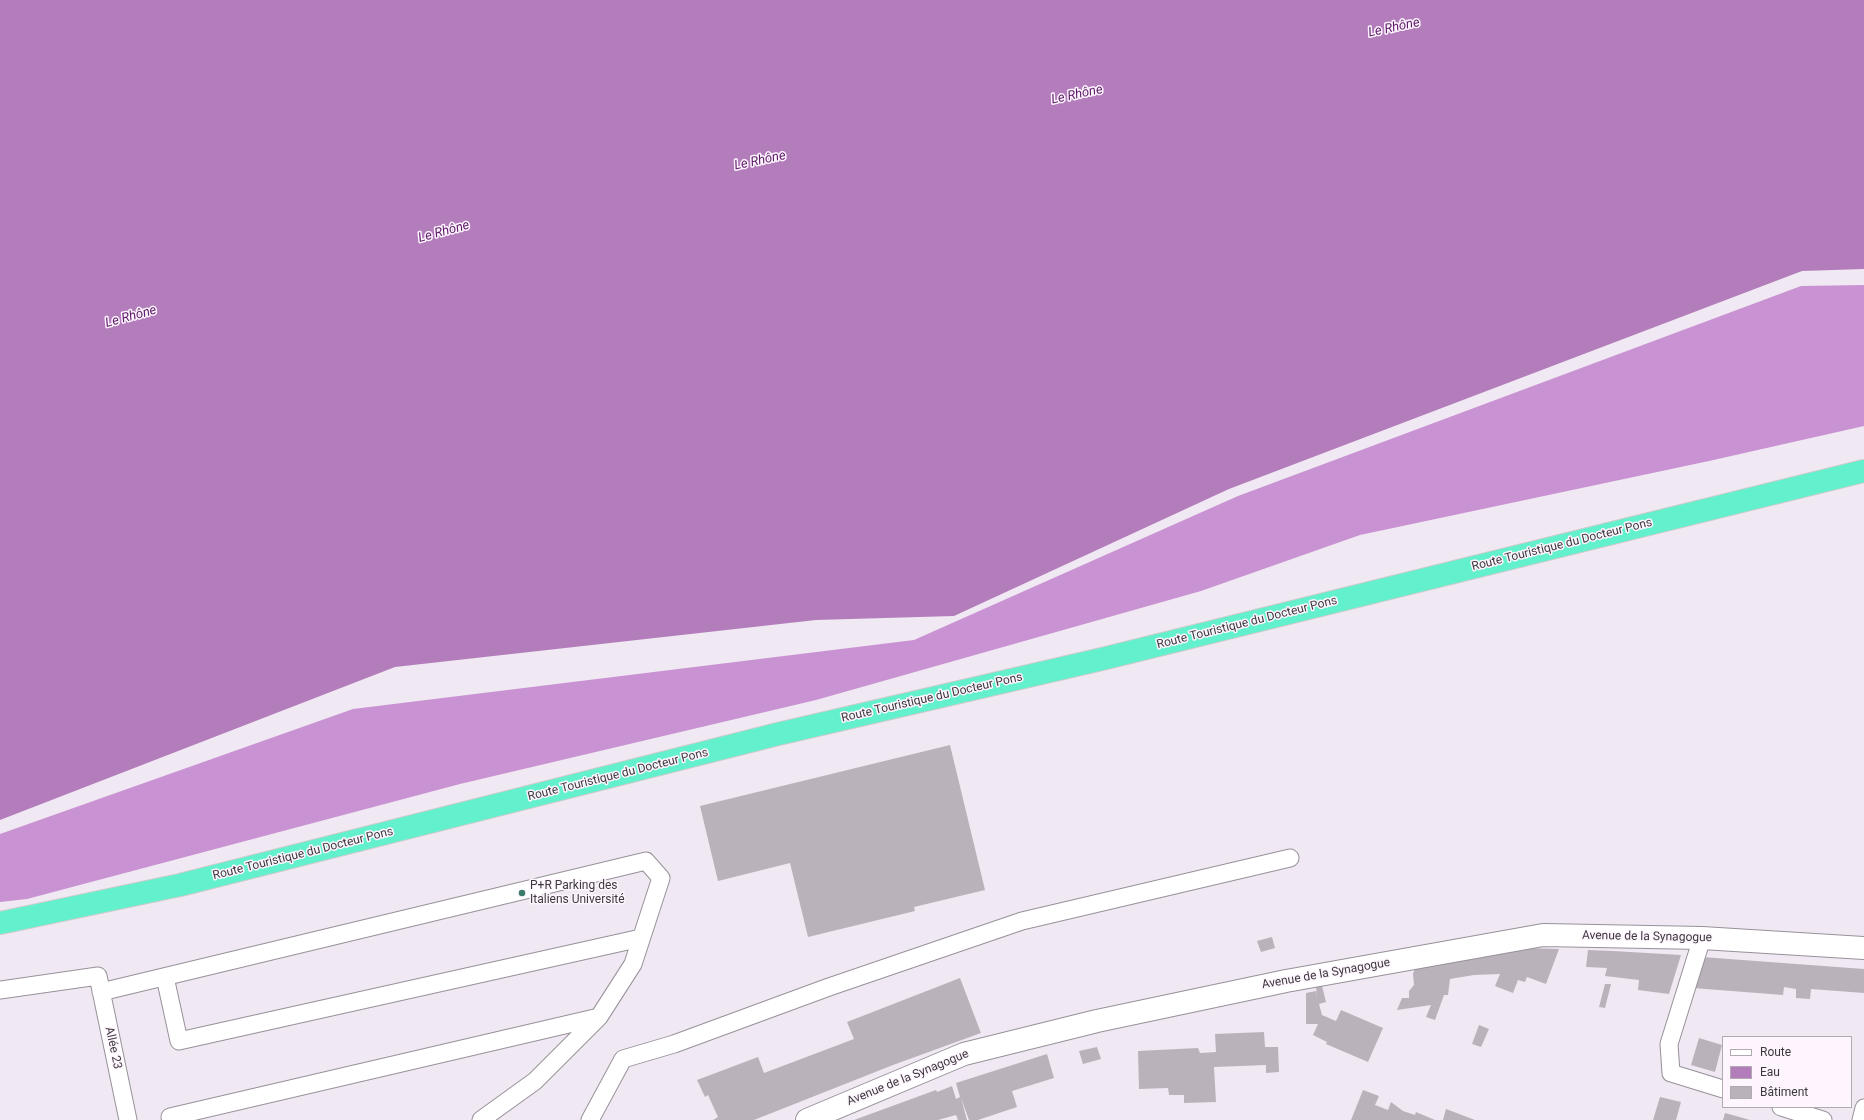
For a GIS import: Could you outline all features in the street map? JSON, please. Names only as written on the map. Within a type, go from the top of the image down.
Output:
[{"type":"highway","name":"Route Touristique du Docteur Pons","points":[[0,923],[180,885],[778,734],[1102,659],[1864,471]]},
{"type":"street","name":"Avenue de la Synagogue","points":[[807,1120],[964,1054],[1097,1021],[1286,981],[1543,935],[1702,938],[1864,948]]},
{"type":"lane","points":[[590,1120],[623,1059],[674,1044],[829,987],[1022,921],[1290,858]]},
{"type":"lane","points":[[0,990],[100,984],[165,977],[646,861],[661,878],[633,964],[599,1017],[535,1081],[481,1120]]},
{"type":"lane","points":[[165,977],[179,1041],[641,938]]},
{"type":"lane","points":[[1702,938],[1669,1044],[1671,1073],[1722,1089]]},
{"type":"lane","name":"Allée 23","points":[[100,984],[128,1120]]},
{"type":"lane","points":[[170,1117],[599,1017]]},
{"type":"lane","points":[[1784,1108],[1822,1120]]},
{"type":"lane","points":[[1861,1120],[1864,1108]]},
{"type":"shaded area","points":[[1864,285],[1864,426],[1709,461],[1360,535],[1201,591],[816,700],[460,784],[27,899],[0,902],[0,834],[353,709],[914,640],[1238,496],[1801,286]]},
{"type":"water","name":"Le Rhône","points":[[0,0],[1864,0],[1864,269],[1802,271],[1229,489],[954,616],[816,620],[395,667],[0,820]]},
{"type":"building","points":[[950,745],[985,890],[914,907],[915,911],[808,937],[790,863],[718,881],[700,806]]},
{"type":"building","points":[[1272,937],[1275,948],[1261,952],[1257,941]]},
{"type":"building","points":[[1528,948],[1559,949],[1546,984],[1527,977],[1525,982],[1518,980],[1513,993],[1495,986],[1500,974],[1474,975],[1450,979],[1448,995],[1444,995],[1435,1020],[1426,1017],[1431,1005],[1397,1010],[1402,998],[1409,998],[1409,991],[1414,985],[1413,974],[1416,965]]},
{"type":"building","points":[[1588,950],[1681,955],[1669,994],[1638,990],[1639,980],[1605,976],[1607,968],[1586,967]]},
{"type":"building","points":[[1702,957],[1864,969],[1864,993],[1811,989],[1810,999],[1796,998],[1796,989],[1784,987],[1783,995],[1693,988]]},
{"type":"building","points":[[960,978],[981,1033],[893,1065],[754,1120],[713,1120],[718,1117],[708,1095],[705,1097],[697,1080],[758,1057],[764,1073],[854,1039],[847,1022]]},
{"type":"building","points":[[1605,984],[1611,984],[1605,1008],[1599,1007]]},
{"type":"building","points":[[1322,986],[1326,1002],[1319,1004],[1322,1015],[1336,1021],[1341,1010],[1383,1028],[1368,1062],[1326,1044],[1327,1042],[1313,1035],[1318,1024],[1306,1024],[1306,993],[1316,991],[1317,997],[1316,987]]},
{"type":"building","points":[[1479,1025],[1489,1029],[1481,1047],[1472,1044]]},
{"type":"building","points":[[1264,1032],[1265,1047],[1278,1047],[1279,1072],[1266,1073],[1266,1065],[1214,1067],[1216,1102],[1184,1103],[1184,1095],[1169,1095],[1168,1088],[1139,1089],[1138,1051],[1198,1048],[1200,1053],[1216,1052],[1215,1034]]},
{"type":"building","points":[[1699,1038],[1722,1045],[1715,1072],[1691,1065]]},
{"type":"building","points":[[1097,1047],[1101,1059],[1083,1064],[1079,1051]]},
{"type":"building","points":[[1047,1054],[1054,1078],[1012,1091],[1017,1107],[978,1120],[969,1120],[961,1098],[967,1120],[958,1120],[956,1115],[938,1120],[854,1120],[936,1090],[937,1092],[952,1086],[956,1099],[960,1097],[956,1083]]},
{"type":"building","points":[[1363,1090],[1379,1096],[1375,1105],[1388,1110],[1391,1102],[1403,1111],[1415,1115],[1416,1112],[1435,1120],[1351,1120]]},
{"type":"building","points":[[1660,1097],[1681,1102],[1676,1120],[1653,1120]]},
{"type":"building","points":[[1446,1109],[1475,1120],[1443,1120]]},
{"type":"building","points":[[1725,1113],[1736,1116],[1750,1120],[1723,1120]]},
{"type":"place","name":"P+R Parking des Italiens Université","points":[[522,893]]}]
